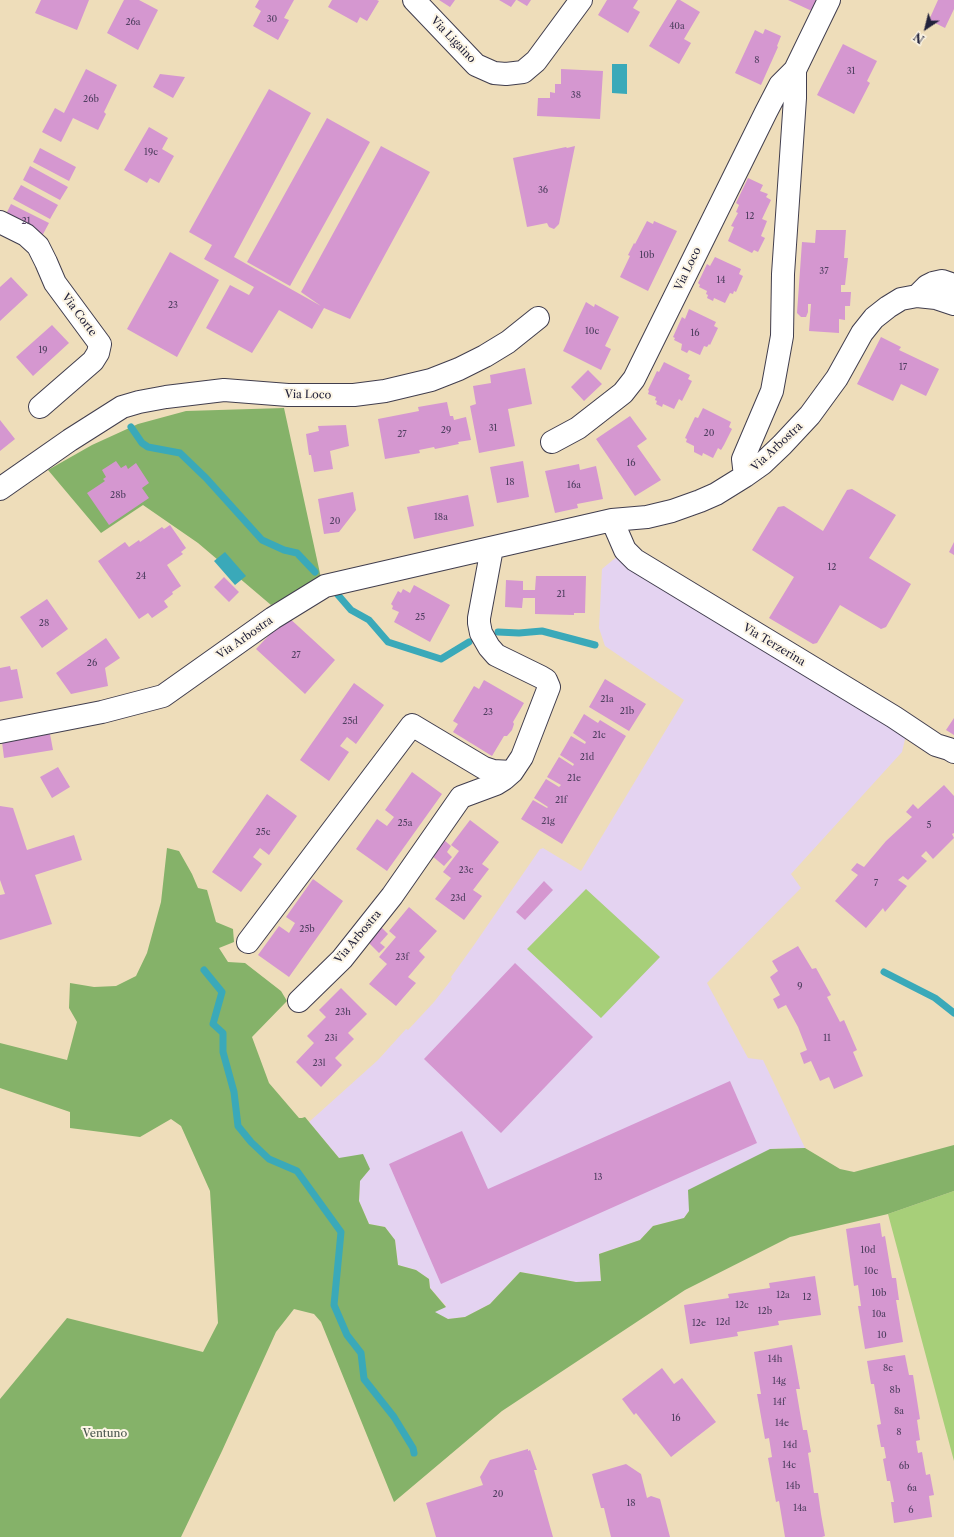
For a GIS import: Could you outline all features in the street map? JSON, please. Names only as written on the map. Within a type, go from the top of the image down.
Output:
[{"type":"street","name":"Via Ligaino","points":[[414,0],[476,65],[494,73],[506,74],[523,72],[536,61],[581,0]]},
{"type":"street","name":"Via Loco","points":[[552,442],[578,428],[595,415],[623,393],[634,379],[780,85],[795,70],[829,0]]},
{"type":"street","name":"Via Loco","points":[[745,476],[743,459],[772,391],[782,336],[783,274],[795,98],[795,70]]},
{"type":"street","name":"Via Corte","points":[[0,222],[26,235],[38,246],[55,283],[100,344],[98,353],[93,361],[40,407]]},
{"type":"street","name":"Via Arbostra","points":[[917,296],[927,286],[933,283],[942,281],[954,286]]},
{"type":"street","name":"Via Arbostra","points":[[0,732],[102,712],[163,696],[273,618],[325,586],[612,520],[647,516],[693,504],[716,494],[762,464],[810,415],[837,378],[862,333],[874,318],[888,307],[902,299],[917,296],[936,298],[954,304]]},
{"type":"street","name":"Via Loco","points":[[0,489],[70,440],[122,407],[166,397],[224,390],[288,395],[354,395],[385,392],[431,380],[459,369],[508,342],[538,318]]},
{"type":"street","name":"Via Terzerina","points":[[612,520],[625,550],[635,560],[936,744],[954,752]]},
{"type":"street","name":"Via Arbostra","points":[[299,1001],[342,959],[369,925],[392,896],[461,797],[496,784],[512,772],[522,757],[549,687],[546,680],[496,655],[489,647],[482,634],[479,618],[492,548]]},
{"type":"street","points":[[248,942],[412,725],[484,768],[493,771],[512,772]]},
{"type":"shaded area","points":[[625,550],[908,727],[902,752],[791,874],[801,888],[707,983],[748,1058],[763,1060],[805,1148],[770,1149],[689,1211],[684,1218],[653,1226],[640,1240],[599,1254],[601,1281],[576,1282],[520,1272],[490,1304],[465,1317],[448,1319],[434,1312],[446,1306],[430,1288],[429,1279],[416,1270],[398,1265],[395,1240],[385,1227],[369,1224],[359,1201],[360,1181],[309,1122],[378,1060],[406,1029],[408,1030],[434,1002],[452,979],[451,977],[540,849],[543,848],[581,871],[684,700],[605,646],[599,628],[602,569]]},
{"type":"green space","points":[[284,408],[321,578],[271,605],[198,543],[143,505],[101,533],[48,470],[92,445],[138,424],[186,411]]},
{"type":"green space","name":"Ventuno","points":[[167,848],[179,851],[198,888],[207,890],[216,922],[233,929],[234,942],[219,948],[228,962],[245,963],[281,991],[287,1001],[252,1037],[269,1083],[299,1118],[305,1117],[339,1158],[363,1154],[370,1169],[360,1181],[359,1201],[369,1224],[385,1227],[395,1240],[398,1265],[416,1270],[429,1279],[430,1288],[446,1307],[435,1312],[448,1319],[465,1317],[490,1304],[520,1272],[576,1282],[601,1281],[599,1254],[640,1240],[653,1226],[684,1218],[689,1211],[688,1190],[770,1149],[805,1148],[840,1169],[854,1172],[954,1145],[954,1191],[888,1214],[790,1237],[685,1290],[502,1411],[394,1502],[321,1322],[314,1314],[294,1309],[276,1332],[181,1537],[0,1537],[0,1399],[67,1318],[203,1352],[218,1323],[210,1191],[181,1126],[171,1119],[140,1137],[70,1128],[70,1112],[0,1088],[0,1043],[67,1060],[77,1022],[69,1008],[70,983],[94,987],[116,986],[136,976],[147,953],[161,902]]},
{"type":"green space","points":[[586,889],[660,957],[601,1018],[527,949]]},
{"type":"green space","points":[[954,1191],[954,1461],[888,1214]]},
{"type":"water","points":[[612,64],[627,64],[627,94],[612,93]]},
{"type":"water","points":[[225,552],[246,576],[235,585],[214,561]]},
{"type":"building","points":[[41,0],[89,0],[77,30],[35,13]]},
{"type":"building","points":[[124,0],[139,0],[158,10],[138,50],[107,33]]},
{"type":"building","points":[[259,0],[294,0],[284,18],[289,20],[278,40],[253,26],[261,11],[255,7]]},
{"type":"building","points":[[332,0],[379,1],[367,21],[360,17],[357,23],[328,7]]},
{"type":"building","points":[[439,0],[455,0],[450,7]]},
{"type":"building","points":[[499,0],[516,0],[511,7]]},
{"type":"building","points":[[517,0],[531,0],[527,6]]},
{"type":"building","points":[[607,0],[638,0],[633,8],[640,12],[628,33],[598,15]]},
{"type":"building","points":[[677,0],[680,0],[700,12],[684,39],[691,43],[679,64],[649,46]]},
{"type":"building","points":[[788,0],[817,0],[812,11]]},
{"type":"building","points":[[938,0],[954,0],[954,9],[945,28],[929,20]]},
{"type":"building","points":[[765,29],[781,36],[777,46],[778,47],[761,85],[735,73],[755,30],[763,34]]},
{"type":"building","points":[[843,44],[877,61],[867,81],[870,83],[854,114],[817,95]]},
{"type":"building","points":[[86,69],[117,85],[104,112],[106,114],[98,130],[73,118],[61,142],[42,132],[55,108],[64,113]]},
{"type":"building","points":[[561,69],[603,71],[600,119],[537,116],[538,98],[550,98],[550,92],[555,93],[555,84],[561,84]]},
{"type":"building","points":[[160,74],[185,77],[173,98],[153,87]]},
{"type":"building","points":[[269,89],[311,113],[234,257],[321,306],[301,292],[381,146],[430,172],[350,319],[324,308],[312,329],[279,310],[252,353],[206,328],[230,285],[249,295],[254,287],[204,259],[212,245],[189,232]]},
{"type":"building","points":[[327,118],[370,142],[290,286],[247,262]]},
{"type":"building","points":[[149,127],[168,138],[162,149],[174,156],[159,183],[150,178],[147,183],[124,170]]},
{"type":"building","points":[[575,146],[559,224],[554,229],[549,227],[547,223],[527,227],[513,158]]},
{"type":"building","points":[[40,148],[76,167],[69,181],[33,162]]},
{"type":"building","points":[[30,166],[68,187],[60,200],[23,180]]},
{"type":"building","points":[[748,178],[763,185],[760,191],[768,194],[766,197],[771,200],[762,219],[767,221],[761,236],[765,238],[758,252],[754,250],[752,253],[728,241],[734,227],[731,226],[738,213],[736,212],[739,205],[736,203]]},
{"type":"building","points":[[21,185],[58,205],[50,219],[13,199]]},
{"type":"building","points":[[11,204],[49,223],[41,238],[4,218]]},
{"type":"building","points":[[647,221],[653,224],[654,221],[677,231],[648,291],[620,277],[630,256],[628,255]]},
{"type":"building","points":[[816,230],[846,230],[844,258],[848,258],[845,285],[841,285],[841,292],[851,292],[850,306],[845,306],[845,320],[839,319],[839,333],[809,331],[811,304],[808,304],[808,312],[806,317],[801,317],[797,313],[802,242],[815,243]]},
{"type":"building","points":[[170,252],[219,280],[177,357],[127,329]]},
{"type":"building","points":[[715,257],[741,269],[739,274],[743,276],[736,292],[734,291],[733,294],[730,293],[725,303],[714,298],[713,301],[707,298],[707,291],[699,287],[700,285],[698,283],[707,264],[710,266]]},
{"type":"building","points":[[11,277],[28,295],[0,321],[0,287]]},
{"type":"building","points":[[586,302],[594,307],[595,304],[619,317],[605,346],[611,349],[601,370],[563,351]]},
{"type":"building","points":[[689,309],[716,322],[714,326],[718,328],[710,345],[709,344],[707,347],[704,346],[700,355],[689,350],[687,353],[681,350],[682,344],[674,340],[675,338],[673,337],[682,317],[685,319]]},
{"type":"building","points":[[52,325],[69,343],[33,376],[16,357]]},
{"type":"building","points":[[881,337],[901,347],[899,350],[939,369],[926,396],[901,384],[893,401],[857,384]]},
{"type":"building","points":[[664,362],[690,375],[688,379],[692,381],[682,401],[679,399],[674,409],[663,404],[662,407],[656,404],[656,397],[648,394],[648,390],[657,371],[659,372]]},
{"type":"building","points":[[525,368],[532,404],[508,409],[515,446],[479,453],[470,406],[476,404],[473,386],[491,383],[490,375]]},
{"type":"building","points":[[588,370],[602,384],[584,401],[571,387]]},
{"type":"building","points":[[447,402],[450,416],[453,416],[454,420],[466,417],[471,440],[458,442],[459,444],[435,449],[434,447],[419,450],[420,453],[385,459],[378,419],[419,411],[418,407]]},
{"type":"building","points":[[703,408],[731,422],[729,427],[732,429],[724,445],[721,450],[718,448],[713,458],[703,453],[702,456],[694,452],[694,446],[686,442],[687,439],[685,438],[695,417],[698,418]]},
{"type":"building","points":[[630,416],[647,439],[637,446],[661,480],[635,496],[596,439]]},
{"type":"building","points":[[0,420],[15,439],[0,451]]},
{"type":"building","points":[[346,425],[349,446],[330,451],[333,469],[314,472],[311,455],[309,455],[306,434],[319,431],[318,426]]},
{"type":"building","points":[[116,461],[121,468],[126,465],[128,469],[136,463],[149,483],[142,488],[149,498],[109,525],[87,493],[105,481],[103,479],[106,477],[102,470]]},
{"type":"building","points":[[523,461],[529,497],[497,503],[490,467]]},
{"type":"building","points":[[579,464],[580,470],[596,466],[603,499],[577,504],[578,508],[555,513],[545,471]]},
{"type":"building","points":[[852,489],[896,515],[869,558],[911,584],[886,627],[881,629],[840,605],[817,643],[813,644],[769,618],[794,577],[752,550],[778,507],[784,506],[823,531],[847,490]]},
{"type":"building","points":[[353,492],[356,510],[339,532],[324,534],[318,499]]},
{"type":"building","points":[[468,495],[474,526],[414,539],[407,507]]},
{"type":"building","points":[[170,525],[186,548],[181,552],[183,554],[167,565],[181,586],[172,592],[173,594],[164,601],[168,607],[152,618],[148,613],[139,619],[98,561],[125,542],[129,547],[139,540],[140,542],[162,527],[164,529]]},
{"type":"building","points":[[954,542],[954,555],[949,552]]},
{"type":"building","points":[[536,576],[586,576],[585,613],[574,613],[574,615],[535,614],[535,598],[523,598],[522,608],[505,607],[506,580],[523,581],[523,590],[535,590]]},
{"type":"building","points":[[224,577],[239,592],[229,602],[214,587]]},
{"type":"building","points":[[414,585],[450,605],[430,642],[394,622],[399,612],[392,609],[393,606],[391,604],[398,591],[401,593],[403,589],[410,593]]},
{"type":"building","points":[[47,599],[68,629],[42,648],[20,617]]},
{"type":"building","points":[[287,616],[335,660],[305,694],[256,649]]},
{"type":"building","points":[[106,638],[120,658],[105,668],[108,686],[71,694],[56,673]]},
{"type":"building","points":[[10,666],[11,670],[17,669],[23,698],[0,702],[0,668]]},
{"type":"building","points":[[605,679],[646,704],[629,731],[589,707]]},
{"type":"building","points":[[484,680],[524,703],[513,722],[514,724],[512,730],[507,736],[504,736],[492,756],[453,732],[458,724],[453,721],[474,686],[479,689]]},
{"type":"building","points":[[354,683],[384,705],[356,744],[347,737],[340,746],[349,752],[329,781],[300,760]]},
{"type":"building","points":[[584,714],[598,723],[600,720],[626,736],[562,844],[521,819],[533,800],[547,808],[548,807],[534,798],[546,779],[559,787],[561,785],[547,777],[559,757],[573,766],[574,764],[560,755],[571,736],[585,744],[586,742],[573,733]]},
{"type":"building","points":[[954,718],[954,735],[946,730]]},
{"type":"building","points":[[50,734],[53,750],[4,758],[2,742]]},
{"type":"building","points":[[58,767],[70,787],[52,798],[40,777]]},
{"type":"building","points":[[412,772],[442,794],[387,871],[356,849],[377,819],[387,826],[394,817],[385,810]]},
{"type":"building","points":[[944,785],[954,796],[954,833],[952,834],[954,838],[933,859],[926,851],[921,856],[927,861],[908,880],[903,876],[898,880],[907,886],[885,912],[883,908],[866,928],[835,901],[858,875],[851,870],[857,863],[864,867],[886,841],[912,817],[906,812],[913,804],[918,809]]},
{"type":"building","points":[[267,794],[297,816],[269,855],[260,848],[253,857],[262,864],[241,892],[212,872]]},
{"type":"building","points":[[0,806],[13,808],[27,850],[74,835],[82,860],[35,875],[52,924],[0,940],[0,895],[5,894],[0,880]]},
{"type":"building","points":[[470,820],[499,842],[482,864],[489,869],[473,890],[482,896],[464,920],[435,899],[451,878],[443,872],[459,851],[451,845]]},
{"type":"building","points":[[444,840],[451,846],[447,852],[452,857],[444,866],[431,855]]},
{"type":"building","points":[[313,879],[343,901],[289,977],[258,955],[279,926],[289,933],[295,923],[286,917]]},
{"type":"building","points":[[544,881],[553,890],[525,920],[516,912]]},
{"type":"building","points":[[409,907],[437,931],[419,951],[425,957],[408,977],[416,983],[396,1006],[369,984],[387,964],[379,957],[396,937],[389,931]]},
{"type":"building","points":[[380,926],[388,934],[380,943],[385,947],[379,953],[366,940]]},
{"type":"building","points":[[798,946],[812,969],[816,968],[831,995],[827,997],[840,1022],[844,1020],[857,1050],[853,1052],[863,1076],[834,1089],[829,1077],[820,1081],[811,1061],[804,1064],[800,1053],[807,1050],[798,1027],[786,1005],[778,1009],[773,999],[780,995],[770,977],[778,971],[772,961]]},
{"type":"building","points":[[515,963],[593,1037],[501,1133],[424,1059]]},
{"type":"building","points":[[341,988],[367,1014],[348,1033],[354,1039],[335,1058],[342,1065],[321,1087],[296,1062],[314,1043],[307,1036],[326,1017],[319,1010]]},
{"type":"building","points":[[730,1081],[757,1143],[441,1284],[389,1164],[462,1131],[488,1189]]},
{"type":"building","points":[[880,1223],[882,1237],[885,1236],[892,1278],[896,1278],[899,1300],[896,1300],[903,1342],[865,1349],[858,1306],[861,1306],[858,1285],[854,1286],[846,1229]]},
{"type":"building","points":[[815,1276],[821,1315],[778,1321],[779,1325],[737,1332],[738,1336],[690,1344],[684,1305],[729,1298],[728,1294],[770,1288],[769,1283]]},
{"type":"building","points":[[792,1345],[800,1389],[796,1389],[803,1430],[807,1430],[811,1452],[808,1453],[814,1493],[818,1493],[825,1536],[822,1537],[785,1537],[779,1501],[776,1502],[768,1458],[772,1457],[769,1438],[765,1439],[757,1394],[761,1394],[754,1352]]},
{"type":"building","points":[[905,1355],[909,1375],[913,1375],[920,1419],[917,1420],[920,1440],[916,1441],[918,1453],[922,1452],[926,1475],[930,1474],[934,1495],[929,1496],[932,1517],[894,1523],[891,1502],[894,1502],[890,1481],[887,1481],[883,1459],[886,1458],[884,1447],[881,1447],[877,1425],[881,1424],[874,1384],[871,1384],[867,1361]]},
{"type":"building","points":[[662,1368],[674,1384],[682,1378],[716,1422],[671,1457],[636,1413],[634,1415],[622,1399]]},
{"type":"building","points":[[528,1449],[528,1451],[530,1450],[537,1470],[534,1470],[553,1537],[436,1537],[426,1503],[483,1485],[480,1477],[490,1460]]},
{"type":"building","points":[[626,1464],[641,1474],[647,1498],[651,1496],[660,1499],[670,1537],[611,1537],[604,1508],[601,1508],[592,1474]]},
{"type":"waterway","points":[[131,427],[142,443],[148,447],[180,453],[206,478],[262,540],[284,550],[297,553],[315,572]]},
{"type":"waterway","points":[[332,588],[351,610],[369,620],[388,642],[441,659],[469,642]]},
{"type":"waterway","points":[[498,632],[519,633],[542,631],[595,645]]},
{"type":"waterway","points":[[204,970],[222,992],[213,1024],[223,1033],[223,1052],[234,1092],[238,1126],[251,1142],[269,1159],[297,1171],[341,1232],[334,1305],[347,1335],[361,1353],[364,1379],[394,1417],[413,1448],[414,1453]]},
{"type":"waterway","points":[[884,972],[935,998],[954,1013]]}]
